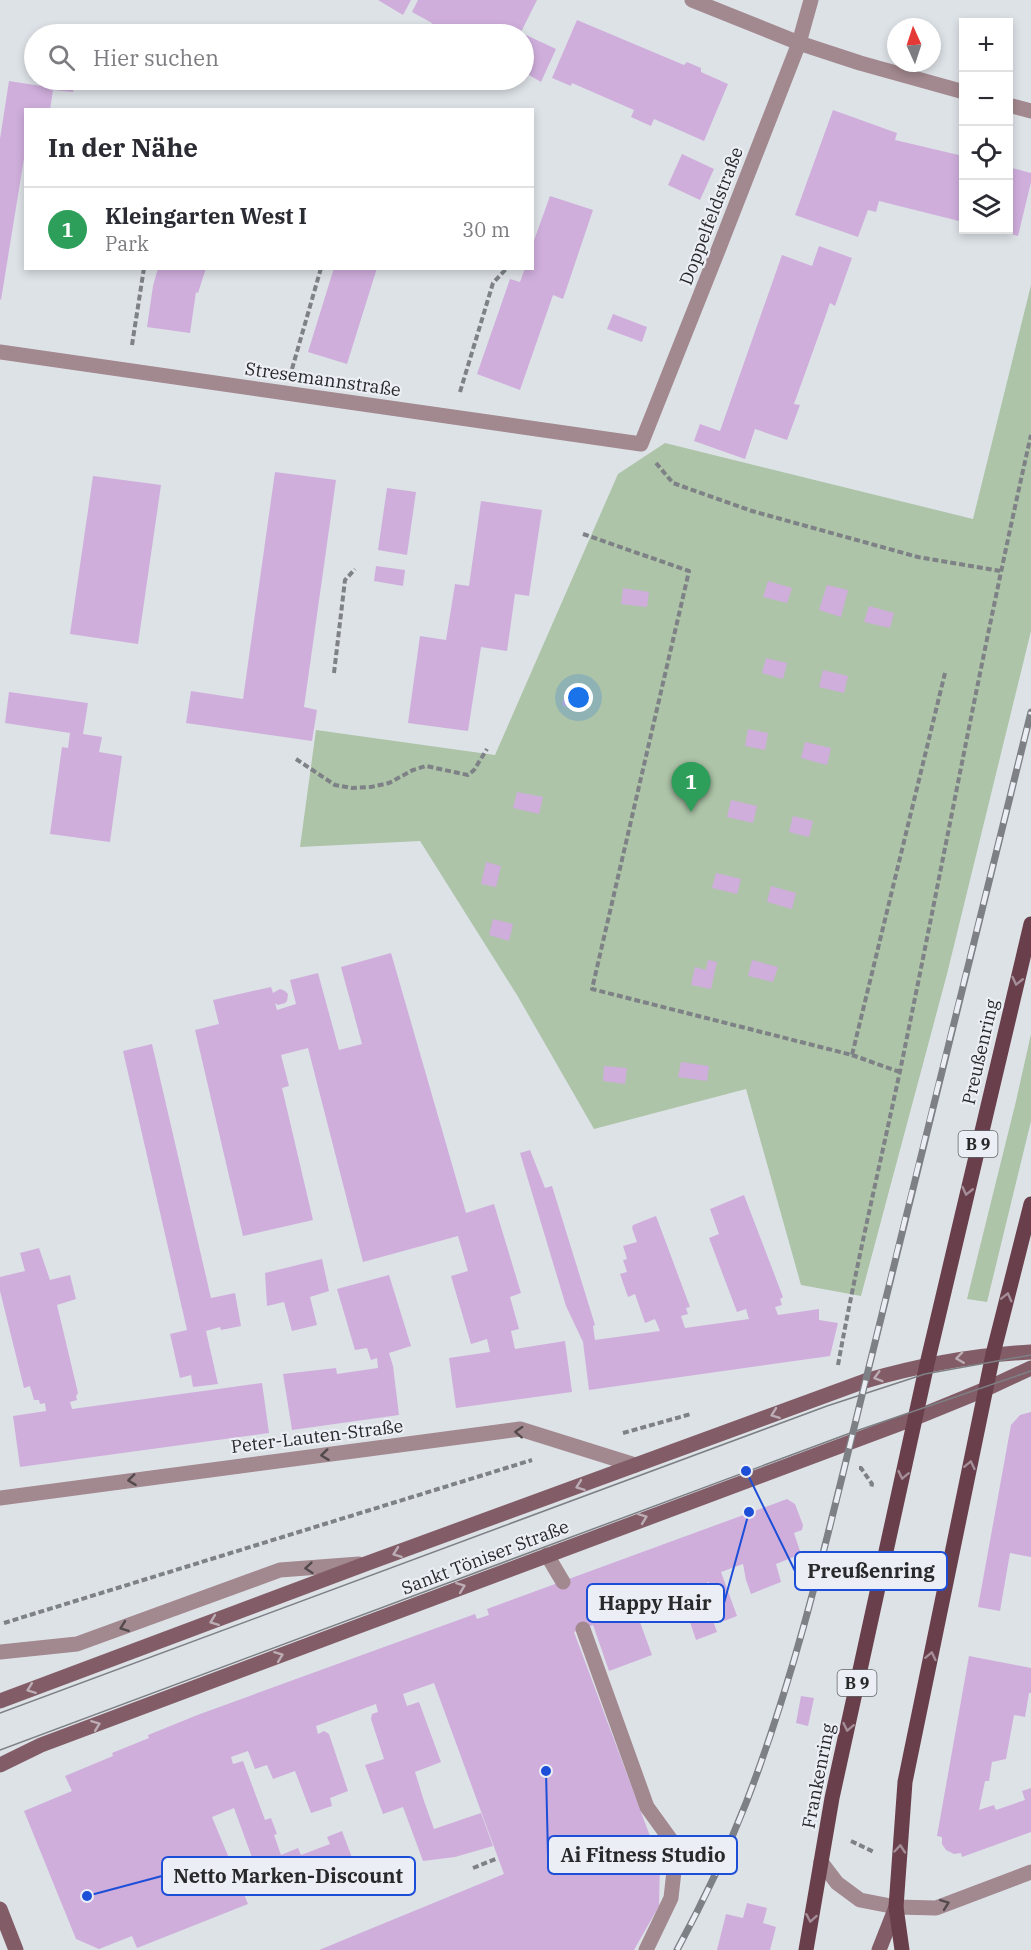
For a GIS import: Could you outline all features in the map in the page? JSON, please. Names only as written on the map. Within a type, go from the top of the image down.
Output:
[{"type":"main road","name":"Preußenring","points":[[927,1364],[1031,924]]},
{"type":"main road","points":[[902,1950],[896,1907],[905,1782],[993,1354],[1031,1204]]},
{"type":"main road","name":"Sankt Töniser Straße","points":[[0,1701],[865,1381],[927,1364],[993,1354],[1031,1352]]},
{"type":"main road","name":"Frankenring","points":[[806,1950],[832,1798],[927,1364]]},
{"type":"main road","name":"Sankt Töniser Straße","points":[[0,1765],[41,1745],[915,1418],[1031,1368]]},
{"type":"main road","points":[[879,1950],[896,1907]]},
{"type":"main road","points":[[0,1909],[16,1950]]},
{"type":"street","points":[[692,0],[799,43],[959,91]]},
{"type":"street","name":"Doppelfeldstraße","points":[[641,444],[799,43],[811,0]]},
{"type":"street","points":[[1013,106],[1031,111]]},
{"type":"street","name":"Stresemannstraße","points":[[0,352],[641,444]]},
{"type":"street","name":"Peter-Lauten-Straße","points":[[0,1497],[520,1429],[635,1466]]},
{"type":"street","points":[[547,1555],[563,1582]]},
{"type":"street","points":[[0,1652],[77,1644],[280,1570],[368,1563]]},
{"type":"street","points":[[583,1629],[647,1808],[673,1843],[675,1862],[671,1898],[646,1950]]},
{"type":"street","points":[[821,1862],[837,1883],[860,1900],[896,1907],[936,1908],[1031,1872]]},
{"type":"path","points":[[129,370],[144,270]]},
{"type":"path","points":[[285,393],[320,270]]},
{"type":"path","points":[[453,417],[493,283],[505,270]]},
{"type":"path","points":[[836,1374],[852,1288],[900,1072],[1000,571],[1031,435]]},
{"type":"path","points":[[641,444],[673,483],[752,511],[918,557],[1000,571]]},
{"type":"path","points":[[583,534],[689,571],[592,989],[852,1055],[900,1072]]},
{"type":"path","points":[[334,673],[345,580],[354,569]]},
{"type":"path","points":[[852,1055],[945,673]]},
{"type":"path","points":[[296,759],[335,784],[352,788],[389,783],[412,770],[426,766],[468,775],[474,770],[487,749]]},
{"type":"path","points":[[619,1435],[699,1412]]},
{"type":"path","points":[[0,1624],[574,1447]]},
{"type":"path","points":[[852,1467],[861,1468],[872,1484],[870,1496]]},
{"type":"path","points":[[473,1868],[498,1858]]},
{"type":"green space","points":[[1031,285],[1031,631],[947,974],[861,1296],[801,1285],[746,1089],[594,1129],[517,995],[420,841],[300,847],[316,730],[495,755],[618,474],[665,443],[973,519]]},
{"type":"green space","points":[[1031,1034],[1031,1121],[987,1302],[967,1299],[1016,1101]]},
{"type":"building","points":[[378,0],[411,0],[403,15]]},
{"type":"building","points":[[418,0],[537,0],[525,24],[431,24],[412,12]]},
{"type":"building","points":[[577,20],[684,65],[687,62],[701,68],[701,72],[728,84],[704,141],[654,119],[651,126],[631,117],[634,110],[572,83],[571,86],[552,78]]},
{"type":"building","points":[[534,39],[556,49],[541,82],[534,78]]},
{"type":"building","points":[[9,81],[24,83],[24,90],[53,90],[50,108],[24,108],[24,158],[1,300],[0,139]]},
{"type":"building","points":[[833,110],[897,133],[895,140],[959,155],[959,221],[879,201],[876,212],[868,210],[858,237],[795,215]]},
{"type":"building","points":[[682,154],[714,169],[700,200],[668,185]]},
{"type":"building","points":[[1013,168],[1031,173],[1031,182],[1018,236],[1011,234],[1013,234]]},
{"type":"building","points":[[550,196],[593,210],[563,299],[553,295],[520,390],[477,374],[510,279],[520,282],[524,270],[534,270],[534,240]]},
{"type":"building","points":[[819,246],[852,258],[835,306],[830,303],[794,404],[800,405],[787,440],[755,429],[745,459],[694,441],[700,424],[720,431],[782,255],[812,266]]},
{"type":"building","points":[[157,270],[205,270],[198,293],[196,292],[190,333],[147,327]]},
{"type":"building","points":[[333,270],[376,270],[347,364],[308,352]]},
{"type":"building","points":[[613,314],[647,327],[642,342],[607,329]]},
{"type":"building","points":[[275,472],[336,480],[304,707],[317,710],[312,741],[186,723],[191,691],[243,699]]},
{"type":"building","points":[[93,476],[161,485],[138,644],[70,634]]},
{"type":"building","points":[[387,488],[416,492],[407,555],[378,550]]},
{"type":"building","points":[[481,501],[542,510],[529,596],[515,594],[507,651],[481,647],[468,731],[408,723],[420,636],[446,640],[455,584],[469,586]]},
{"type":"building","points":[[376,566],[405,570],[403,586],[374,581]]},
{"type":"building","points":[[768,581],[792,588],[787,603],[763,597]]},
{"type":"building","points":[[827,585],[848,590],[841,617],[819,610]]},
{"type":"building","points":[[623,588],[649,592],[647,607],[621,604]]},
{"type":"building","points":[[869,606],[894,613],[890,628],[864,622]]},
{"type":"building","points":[[766,658],[787,663],[783,679],[762,673]]},
{"type":"building","points":[[823,670],[848,676],[844,693],[819,687]]},
{"type":"building","points":[[566,690],[586,694],[582,711],[562,705]]},
{"type":"building","points":[[9,692],[88,703],[83,734],[102,737],[99,752],[122,756],[110,842],[50,834],[62,747],[68,748],[70,733],[5,723]]},
{"type":"building","points":[[748,729],[768,733],[765,750],[745,746]]},
{"type":"building","points":[[805,742],[831,748],[827,765],[801,758]]},
{"type":"building","points":[[517,792],[543,797],[539,814],[513,808]]},
{"type":"building","points":[[731,800],[757,806],[753,823],[727,817]]},
{"type":"building","points":[[793,816],[813,821],[809,837],[789,832]]},
{"type":"building","points":[[486,862],[501,866],[496,887],[481,884]]},
{"type":"building","points":[[716,873],[741,879],[737,894],[712,888]]},
{"type":"building","points":[[771,886],[796,893],[792,909],[767,902]]},
{"type":"building","points":[[493,919],[513,924],[509,941],[489,935]]},
{"type":"building","points":[[391,953],[466,1213],[494,1204],[521,1293],[510,1297],[519,1329],[511,1331],[515,1349],[565,1341],[572,1392],[456,1408],[449,1358],[490,1352],[487,1339],[471,1344],[451,1276],[468,1271],[458,1236],[363,1262],[308,1048],[281,1055],[289,1086],[282,1088],[313,1220],[243,1236],[195,1030],[219,1024],[213,1000],[271,987],[273,993],[280,989],[288,994],[285,1003],[278,1005],[275,1003],[277,1010],[296,1004],[290,980],[318,973],[339,1050],[362,1044],[341,967]]},
{"type":"building","points":[[708,960],[717,962],[711,989],[691,985],[695,967],[706,970]]},
{"type":"building","points":[[752,960],[778,967],[773,982],[748,976]]},
{"type":"building","points":[[152,1044],[211,1298],[235,1293],[241,1326],[221,1330],[220,1327],[206,1331],[218,1384],[193,1387],[191,1375],[180,1378],[170,1334],[187,1330],[123,1051]]},
{"type":"building","points":[[681,1062],[709,1066],[707,1081],[678,1077]]},
{"type":"building","points":[[604,1066],[627,1068],[625,1084],[603,1081]]},
{"type":"building","points":[[530,1150],[545,1188],[552,1186],[595,1325],[593,1326],[595,1340],[660,1331],[655,1319],[645,1323],[635,1294],[628,1297],[620,1274],[627,1272],[623,1260],[627,1259],[623,1246],[637,1242],[633,1225],[656,1216],[690,1307],[686,1308],[688,1314],[681,1316],[685,1328],[749,1319],[746,1309],[737,1312],[709,1238],[719,1234],[710,1209],[744,1195],[783,1297],[780,1299],[782,1305],[775,1307],[778,1315],[819,1309],[819,1320],[838,1323],[830,1356],[589,1390],[583,1342],[566,1306],[520,1153]]},
{"type":"building","points":[[39,1248],[50,1280],[70,1275],[76,1299],[57,1305],[78,1393],[77,1400],[70,1402],[72,1409],[262,1383],[269,1433],[20,1467],[13,1416],[46,1411],[45,1403],[40,1404],[39,1400],[34,1400],[30,1386],[24,1388],[0,1291],[0,1277],[25,1271],[20,1253]]},
{"type":"building","points":[[322,1259],[329,1291],[310,1297],[317,1325],[292,1331],[284,1302],[267,1306],[265,1273]]},
{"type":"building","points":[[389,1275],[411,1346],[389,1353],[393,1366],[399,1415],[292,1430],[283,1374],[336,1368],[337,1374],[378,1368],[377,1358],[371,1360],[367,1348],[355,1350],[337,1289]]},
{"type":"building","points":[[1031,1412],[1031,1557],[1010,1553],[1000,1611],[978,1607],[1011,1425],[1020,1415]]},
{"type":"building","points":[[787,1499],[795,1504],[803,1525],[802,1530],[794,1533],[801,1554],[776,1564],[781,1582],[751,1594],[743,1564],[721,1572],[737,1616],[724,1621],[709,1582],[692,1588],[694,1593],[702,1590],[717,1632],[696,1640],[685,1607],[678,1610],[674,1600],[637,1614],[652,1655],[609,1671],[593,1625],[574,1632],[660,1863],[659,1906],[634,1950],[319,1950],[504,1874],[434,1683],[403,1694],[407,1706],[419,1702],[441,1762],[415,1772],[434,1829],[481,1813],[493,1846],[455,1857],[423,1861],[403,1807],[383,1814],[365,1765],[384,1759],[371,1719],[372,1714],[378,1712],[376,1704],[316,1726],[318,1734],[324,1731],[329,1734],[348,1791],[330,1798],[332,1806],[311,1813],[295,1771],[273,1779],[267,1765],[255,1769],[248,1751],[231,1757],[233,1764],[243,1761],[265,1820],[271,1818],[281,1855],[298,1848],[301,1855],[330,1844],[327,1837],[342,1831],[357,1871],[262,1885],[234,1808],[212,1817],[248,1904],[137,1948],[132,1936],[99,1949],[76,1939],[24,1811],[72,1791],[65,1776],[113,1756],[112,1753],[149,1738],[148,1735],[200,1714],[475,1614],[477,1619],[489,1615],[487,1609]]},
{"type":"building","points":[[969,1656],[1031,1668],[1031,1693],[1029,1693],[1025,1717],[1014,1715],[1006,1759],[992,1762],[989,1781],[985,1781],[979,1810],[994,1805],[996,1810],[1025,1800],[1022,1791],[1031,1788],[1031,1832],[962,1857],[961,1853],[954,1854],[946,1850],[942,1844],[942,1837],[937,1836]]},
{"type":"building","points":[[801,1696],[814,1698],[808,1726],[796,1723]]},
{"type":"building","points":[[747,1903],[767,1908],[763,1923],[776,1927],[770,1950],[717,1950],[726,1914],[743,1918]]},
{"type":"tram line","points":[[0,1713],[827,1406],[925,1374],[1031,1355]]},
{"type":"tram line","points":[[0,1750],[853,1432],[1031,1371]]},
{"type":"railway","points":[[677,1950],[714,1878],[746,1803],[798,1646],[827,1539],[1031,712]]},
{"type":"place","name":"Kleingarten West I","points":[[691,812]]},
{"type":"place","name":"Preußenring","points":[[746,1471]]},
{"type":"place","name":"Happy Hair","points":[[749,1512]]},
{"type":"place","name":"Ai Fitness Studio","points":[[546,1771]]},
{"type":"place","name":"Netto Marken-Discount","points":[[87,1896]]}]
